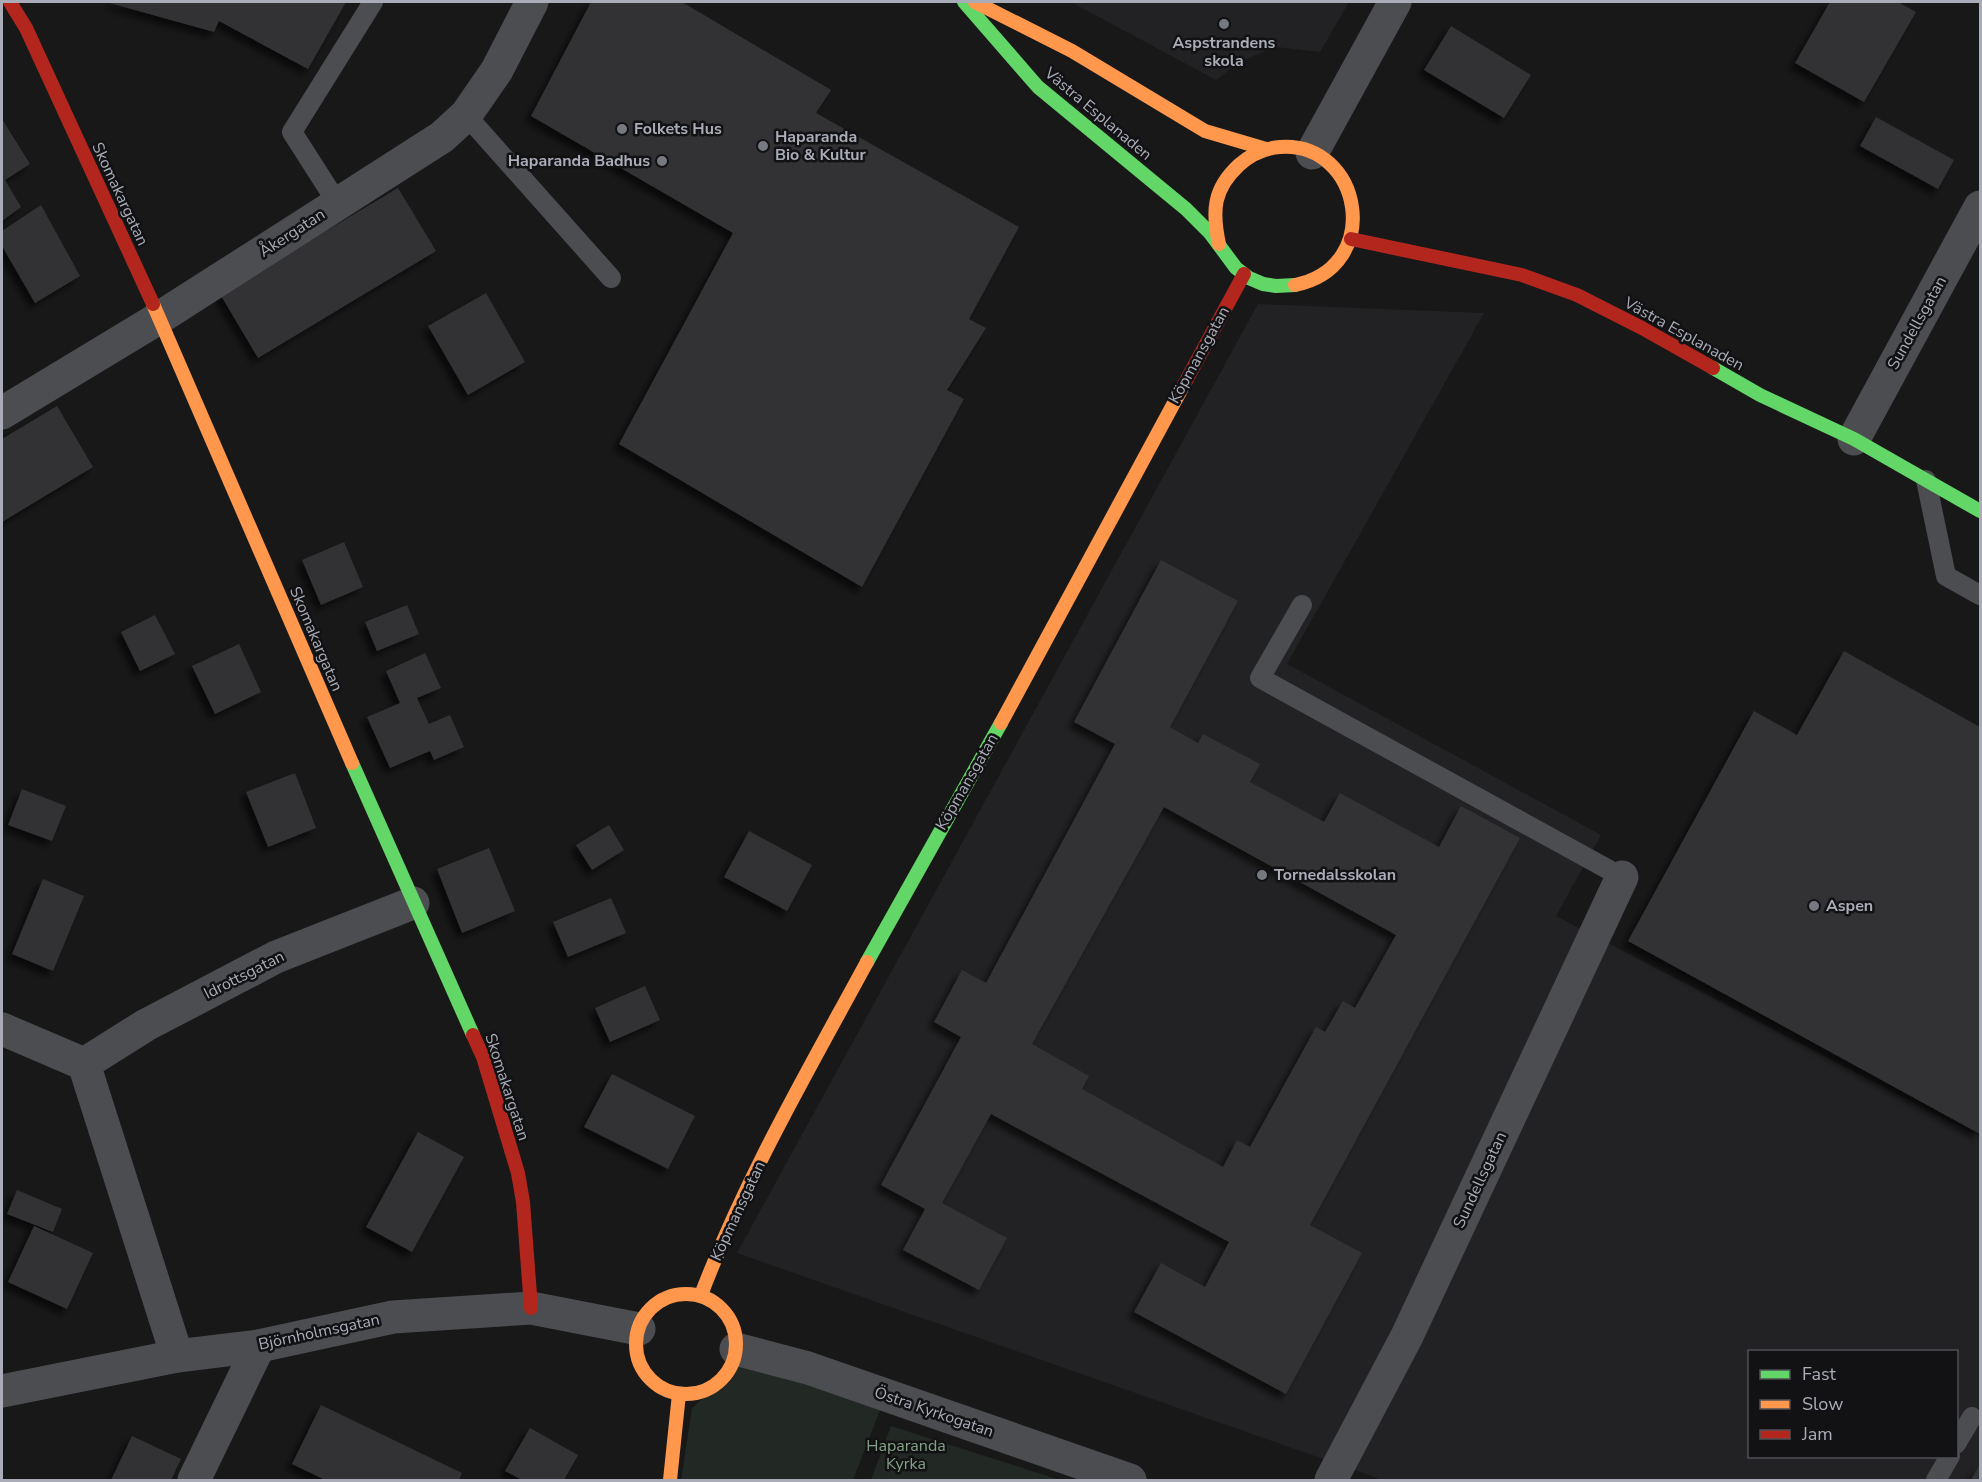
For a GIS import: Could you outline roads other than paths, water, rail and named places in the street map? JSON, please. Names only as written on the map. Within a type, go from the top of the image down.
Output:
[{"type":"street","name":"Skomakargatan","points":[[10,2],[26,28],[159,318],[413,903],[483,1057],[518,1173],[523,1202],[531,1308]]},
{"type":"street","name":"Åkergatan","points":[[2,413],[159,318],[442,137],[466,115],[497,70],[532,2]]},
{"type":"street","name":"Västra Esplanaden","points":[[964,2],[1040,89],[1186,209],[1219,243]]},
{"type":"street","name":"Västra Esplanaden","points":[[975,2],[1072,51],[1205,131],[1266,149]]},
{"type":"street","points":[[1312,153],[1395,2]]},
{"type":"street","name":"Västra Esplanaden","points":[[1287,147],[1312,153],[1338,173],[1348,190],[1353,210],[1351,239],[1335,265],[1319,277],[1301,285],[1281,287],[1261,283],[1244,274],[1229,261],[1219,243],[1214,224],[1215,204],[1221,186],[1233,169],[1248,157],[1266,149],[1287,147]]},
{"type":"street","name":"Sundellsgatan","points":[[1854,439],[1980,207]]},
{"type":"street","name":"Västra Esplanaden","points":[[1351,239],[1522,275],[1550,284],[1642,328],[1761,395],[1854,439],[1980,511]]},
{"type":"street","name":"Köpmansgatan","points":[[700,1295],[723,1237],[790,1103],[927,852],[999,727],[1244,274]]},
{"type":"street","name":"Sundellsgatan","points":[[1331,1480],[1407,1336],[1622,877]]},
{"type":"street","name":"Idrottsgatan","points":[[84,1064],[146,1025],[276,957],[413,903]]},
{"type":"street","points":[[2,1029],[84,1064],[177,1356]]},
{"type":"street","points":[[677,1294],[700,1295],[716,1304],[729,1317],[736,1335],[735,1357],[726,1374],[708,1390],[692,1395],[680,1394],[661,1388],[640,1366],[635,1349],[639,1329],[646,1314],[662,1300],[677,1294]]},
{"type":"street","name":"Björnholmsgatan","points":[[2,1391],[177,1356],[259,1346],[393,1317],[531,1308],[639,1329]]},
{"type":"street","points":[[194,1480],[259,1346]]},
{"type":"street","name":"Östra Kyrkogatan","points":[[736,1349],[808,1368],[1130,1480]]},
{"type":"street","points":[[670,1480],[680,1394]]},
{"type":"lane","points":[[338,204],[292,132],[373,2]]},
{"type":"lane","points":[[466,115],[611,278]]},
{"type":"lane","points":[[1926,480],[1946,576],[1980,595]]},
{"type":"lane","points":[[1302,605],[1260,678],[1622,877]]},
{"type":"lane","points":[[1958,1441],[1972,1417]]},
{"type":"lane","points":[[1936,1480],[1949,1458]]},
{"type":"place","name":"Aspstrandens skola","points":[[1224,24]]},
{"type":"place","name":"Folkets Hus","points":[[622,129]]},
{"type":"place","name":"Haparanda Bio & Kultur","points":[[763,146]]},
{"type":"place","name":"Haparanda Badhus","points":[[662,161]]},
{"type":"place","name":"Tornedalsskolan","points":[[1262,875]]},
{"type":"place","name":"Aspen","points":[[1814,906]]},
{"type":"park label","name":"Haparanda Kyrka","points":[[906,1455]]}]
